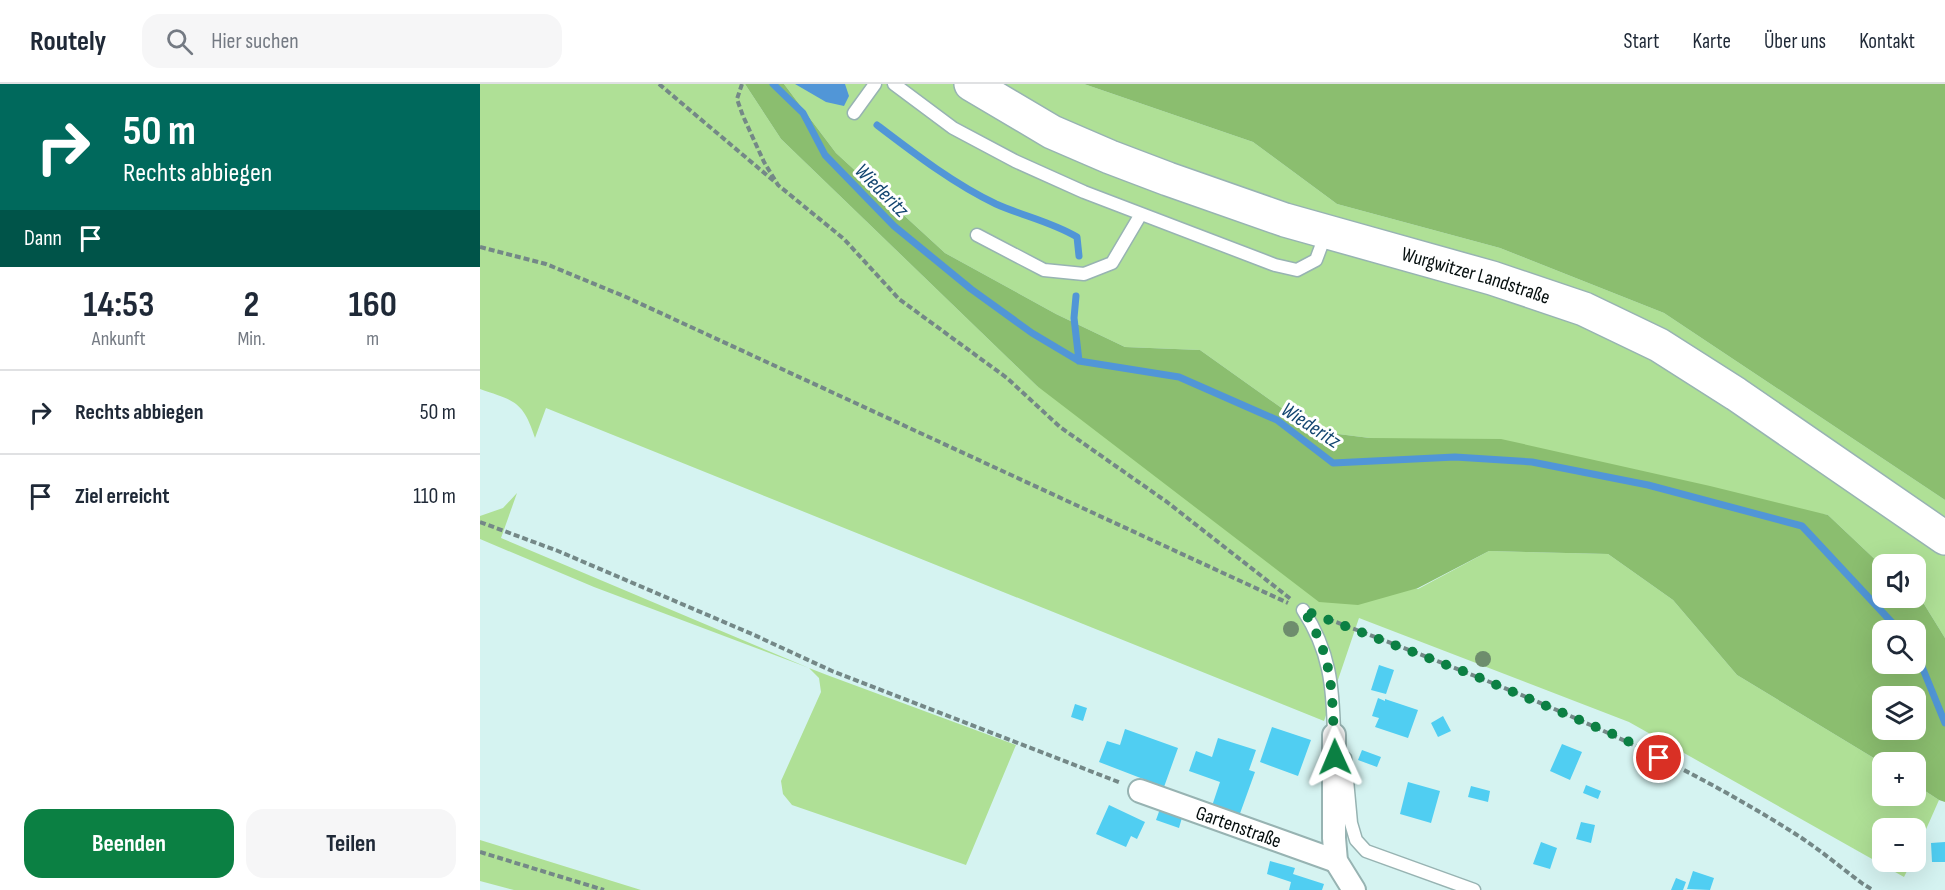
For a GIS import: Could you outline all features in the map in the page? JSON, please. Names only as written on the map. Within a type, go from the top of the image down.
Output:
[{"type":"main road","name":"Wurgwitzer Landstraße","points":[[971,84],[1052,132],[1110,157],[1285,220],[1492,278],[1584,309],[1659,345],[1737,394],[1945,538]]},
{"type":"street","points":[[1334,735],[1336,861],[1354,890]]},
{"type":"street","name":"Gartenstraße","points":[[1140,791],[1336,861]]},
{"type":"lane","points":[[854,112],[875,84]]},
{"type":"lane","points":[[894,84],[953,128],[1016,161],[1084,192],[1275,265],[1297,270],[1316,261],[1326,233]]},
{"type":"lane","points":[[977,235],[1044,270],[1084,274],[1112,263],[1141,214]]},
{"type":"lane","points":[[1303,610],[1318,632],[1332,680],[1334,735]]},
{"type":"lane","points":[[1345,758],[1351,823],[1356,840],[1366,851],[1474,890]]},
{"type":"path","points":[[659,84],[844,239],[899,299],[1007,378],[1060,427],[1167,502],[1274,586]]},
{"type":"path","points":[[742,84],[737,99],[743,116],[764,162],[778,185]]},
{"type":"path","points":[[480,247],[546,264],[626,297],[1303,610],[1473,675],[1622,738],[1715,787],[1795,834],[1874,890]]},
{"type":"path","points":[[480,522],[558,551],[832,671],[1017,741],[1140,791]]},
{"type":"path","points":[[480,852],[604,890]]},
{"type":"green space","points":[[480,84],[745,84],[781,139],[1037,386],[1418,589],[1489,551],[1608,554],[1673,600],[1737,675],[1872,757],[1872,806],[1926,806],[1926,792],[1939,800],[1926,829],[1926,818],[1872,818],[1872,859],[1629,722],[1359,618],[1324,721],[546,408],[535,438],[522,409],[510,400],[480,389]]},
{"type":"green space","points":[[745,84],[784,84],[836,153],[945,253],[1056,314],[1125,347],[1200,350],[1314,431],[1370,438],[1501,439],[1828,515],[1872,557],[1872,608],[1926,607],[1945,638],[1945,802],[1926,792],[1926,752],[1872,752],[1872,757],[1737,675],[1673,600],[1608,554],[1489,551],[1418,588],[1358,605],[1319,602],[1037,386],[781,139]]},
{"type":"green space","points":[[784,84],[1084,84],[1253,142],[1337,204],[1500,248],[1664,313],[1945,500],[1945,638],[1926,607],[1926,554],[1872,554],[1872,557],[1828,515],[1370,438],[1314,431],[1200,350],[1125,347],[1056,314],[945,253],[836,153]]},
{"type":"green space","points":[[1084,84],[1945,84],[1945,500],[1664,313],[1500,248],[1337,204],[1253,142]]},
{"type":"green space","points":[[517,493],[501,538],[809,668],[594,587],[480,539],[480,516],[503,508]]},
{"type":"green space","points":[[809,668],[1016,745],[966,865],[792,805],[783,794],[781,781],[821,692],[819,678]]},
{"type":"green space","points":[[480,840],[641,890],[514,890],[480,881]]},
{"type":"green space","points":[[1895,872],[1906,872],[1904,877]]},
{"type":"water","points":[[795,84],[845,84],[849,96],[844,106],[826,102]]},
{"type":"building","points":[[1379,665],[1394,670],[1386,694],[1371,690]]},
{"type":"building","points":[[1378,698],[1418,710],[1408,738],[1375,727],[1379,718],[1372,716]]},
{"type":"building","points":[[1075,704],[1087,708],[1083,721],[1071,717]]},
{"type":"building","points":[[1443,716],[1451,731],[1438,737],[1431,723]]},
{"type":"building","points":[[1272,727],[1311,740],[1298,776],[1260,762]]},
{"type":"building","points":[[1125,729],[1178,748],[1164,787],[1099,762],[1107,741],[1120,745]]},
{"type":"building","points":[[1218,738],[1256,750],[1249,770],[1255,772],[1238,819],[1211,809],[1220,782],[1189,771],[1196,751],[1212,757]]},
{"type":"building","points":[[1562,744],[1582,752],[1570,780],[1550,771]]},
{"type":"building","points":[[1362,750],[1381,757],[1377,767],[1358,760]]},
{"type":"building","points":[[1408,782],[1440,791],[1431,823],[1400,814]]},
{"type":"building","points":[[1586,785],[1601,791],[1598,799],[1583,793]]},
{"type":"building","points":[[1471,786],[1490,791],[1488,802],[1468,797]]},
{"type":"building","points":[[1109,805],[1145,822],[1137,839],[1131,836],[1126,847],[1096,834]]},
{"type":"building","points":[[1161,806],[1183,814],[1179,828],[1156,820]]},
{"type":"building","points":[[1581,822],[1595,825],[1591,843],[1576,839]]},
{"type":"building","points":[[1541,842],[1557,848],[1550,869],[1533,864]]},
{"type":"building","points":[[1945,842],[1945,862],[1932,862],[1931,843]]},
{"type":"building","points":[[1270,861],[1295,868],[1293,874],[1324,884],[1322,890],[1289,890],[1291,882],[1267,874]]},
{"type":"building","points":[[1693,871],[1714,878],[1710,890],[1687,889]]},
{"type":"building","points":[[1676,878],[1686,882],[1683,890],[1671,890]]},
{"type":"waterway","name":"Wiederitz","points":[[773,84],[803,113],[825,155],[894,226],[971,289],[1032,333],[1079,361],[1179,377],[1277,420],[1333,463],[1455,457],[1532,462],[1648,485],[1802,526],[1890,620]]},
{"type":"waterway","points":[[877,125],[935,168],[980,196],[1058,227],[1077,237],[1079,256]]},
{"type":"waterway","points":[[1076,296],[1074,318],[1079,361]]},
{"type":"waterway","name":"Wiederitz","points":[[1925,674],[1945,723]]},
{"type":"route","points":[[1335,757],[1332,680],[1318,632],[1303,610],[1473,675],[1622,738],[1659,758]]}]
